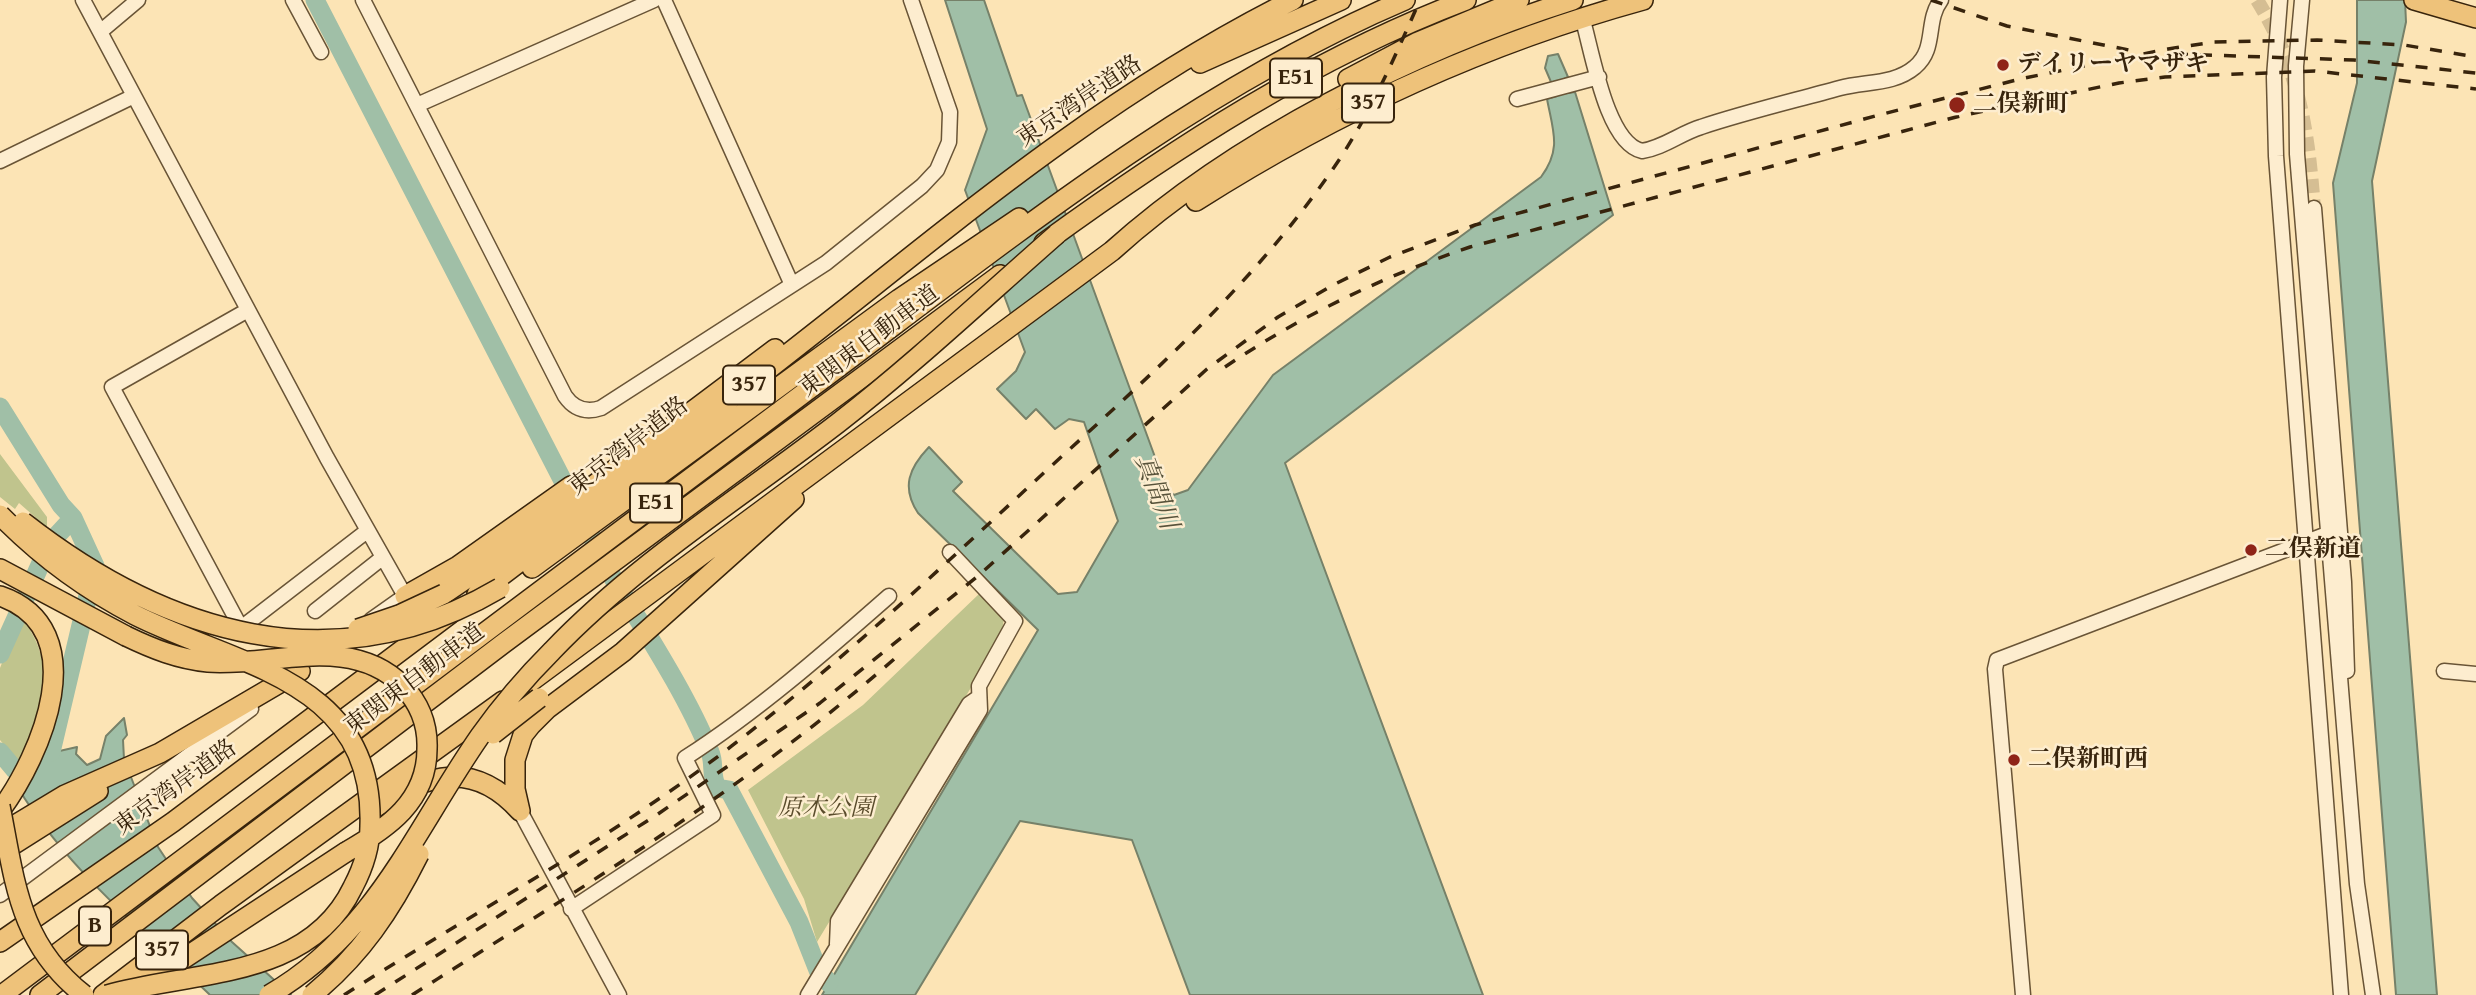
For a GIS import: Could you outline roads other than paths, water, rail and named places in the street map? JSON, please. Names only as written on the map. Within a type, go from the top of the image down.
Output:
[{"type":"highway","name":"東京湾岸道路","points":[[0,942],[173,822],[537,530],[950,225],[1156,80],[1293,0]]},
{"type":"highway","points":[[1156,80],[1226,53],[1341,0]]},
{"type":"highway","name":"東関東自動車道","points":[[187,857],[514,608],[1129,154],[1276,63],[1405,0]]},
{"type":"highway","name":"東関東自動車道","points":[[200,875],[504,643],[1137,177],[1214,126],[1298,77],[1394,30],[1466,0]]},
{"type":"highway","points":[[1248,152],[1295,112],[1363,71],[1418,42],[1519,0]]},
{"type":"highway","name":"357","points":[[105,995],[221,905],[1248,152],[1321,108],[1396,69],[1470,37],[1578,9],[1643,0]]},
{"type":"highway","points":[[2414,0],[2476,16]]},
{"type":"highway","points":[[2434,2],[2476,16]]},
{"type":"highway","name":"357","points":[[1166,214],[1359,107],[1578,9]]},
{"type":"highway","points":[[0,503],[100,576],[145,599],[210,624],[269,636],[323,640],[370,638],[431,623],[483,598],[557,552],[956,259],[1070,186],[1129,154]]},
{"type":"highway","points":[[126,636],[193,650],[284,644],[329,637],[381,622],[444,594],[537,530],[592,471],[691,409],[950,225]]},
{"type":"highway","points":[[269,995],[322,958],[365,915],[480,736],[522,682],[577,625],[624,583],[840,421],[1057,234]]},
{"type":"highway","points":[[520,811],[514,778],[515,760],[523,735],[547,709],[685,594],[870,430]]},
{"type":"highway","points":[[0,514],[51,561],[113,603],[169,630],[256,664],[308,693],[344,731],[365,779],[370,823],[364,863],[342,906],[319,930],[302,944],[264,963],[105,995]]},
{"type":"highway","points":[[405,596],[458,566],[537,530]]},
{"type":"highway","points":[[2,570],[126,636],[174,656],[207,662],[335,656],[368,662],[391,675],[408,691],[421,712],[428,740],[427,759],[420,787],[394,821],[128,995]]},
{"type":"highway","points":[[2,596],[24,610],[41,629],[52,656],[53,674],[43,734],[25,772],[0,808],[27,927],[52,966],[84,995]]},
{"type":"highway","points":[[312,995],[351,960],[382,922],[444,803],[480,748],[510,717],[610,656]]},
{"type":"highway","points":[[0,853],[134,766],[300,671]]},
{"type":"highway","points":[[0,834],[65,795],[134,766]]},
{"type":"highway","points":[[221,905],[312,851],[408,788],[426,780],[446,776],[472,779],[499,791],[520,811]]},
{"type":"highway","name":"B","points":[[2,995],[187,857]]},
{"type":"highway","name":"B","points":[[40,995],[200,875]]},
{"type":"street","points":[[0,895],[405,596],[367,531],[83,0]]},
{"type":"street","points":[[100,32],[138,0]]},
{"type":"street","points":[[293,0],[321,52]]},
{"type":"street","points":[[363,0],[565,396],[581,410],[601,408],[826,263],[922,186],[937,170],[947,152],[951,131],[950,112],[911,0]]},
{"type":"street","points":[[417,105],[654,0]]},
{"type":"street","points":[[664,0],[792,285]]},
{"type":"street","points":[[1578,9],[1611,116],[1623,140],[1635,149],[1650,150],[1699,127],[1845,87],[1886,81],[1905,74],[1923,60],[1928,50],[1931,17],[1941,0]]},
{"type":"street","points":[[2280,0],[2274,103],[2280,222],[2341,995]]},
{"type":"street","points":[[2302,0],[2295,96],[2344,582],[2347,662],[2342,716]]},
{"type":"street","points":[[1517,99],[1599,77]]},
{"type":"street","points":[[0,161],[134,96]]},
{"type":"street","points":[[2280,222],[2308,211]]},
{"type":"street","points":[[2308,211],[2319,425],[2342,716],[2357,884],[2373,995]]},
{"type":"street","points":[[248,310],[113,387],[241,628],[367,531]]},
{"type":"street","points":[[2295,427],[2319,425]]},
{"type":"street","points":[[2023,995],[1994,669],[1997,660],[2328,534]]},
{"type":"street","points":[[808,995],[836,949],[838,921],[969,704],[979,697],[979,686],[1015,621],[950,552]]},
{"type":"street","points":[[314,611],[382,558]]},
{"type":"street","points":[[571,909],[713,815],[685,758],[813,664],[889,596]]},
{"type":"street","points":[[2444,671],[2476,674]]},
{"type":"street","points":[[520,811],[619,995]]},
{"type":"water","name":"真間川","points":[[945,0],[984,0],[1017,96],[1022,95],[1166,487],[1174,495],[1188,490],[1273,375],[1541,177],[1548,167],[1554,148],[1547,99],[1557,96],[1545,68],[1548,56],[1558,54],[1568,77],[1564,79],[1568,93],[1575,92],[1613,215],[1285,463],[1483,995],[1190,995],[1132,840],[1020,821],[915,995],[822,995],[1038,630],[918,513],[909,486],[916,463],[929,447],[962,482],[953,491],[1058,594],[1077,592],[1118,521],[1084,422],[1069,419],[1055,429],[1036,409],[1026,419],[997,389],[1016,371],[1025,352],[965,190],[987,129]]},
{"type":"water","points":[[2357,0],[2405,0],[2406,22],[2372,181],[2437,995],[2396,995],[2333,183],[2357,83]]},
{"type":"water","points":[[124,718],[127,735],[123,740],[124,759],[158,847],[192,898],[232,942],[291,995],[210,995],[77,866],[31,808],[11,776],[20,760],[77,747],[76,754],[87,765],[100,759],[106,736]]},
{"type":"waterway","points":[[315,0],[613,578],[690,708],[710,752],[717,788],[729,790],[799,922],[818,970],[829,983]]},
{"type":"waterway","points":[[0,407],[61,505],[73,518],[95,566],[51,752]]},
{"type":"waterway","points":[[0,654],[50,543],[73,518]]},
{"type":"waterway","points":[[0,752],[15,770]]},
{"type":"tunnel","points":[[2257,0],[2283,50],[2299,100],[2314,208]]},
{"type":"railway","points":[[344,995],[644,809],[734,744],[872,630],[1127,397],[1239,285],[1308,204],[1362,121],[1420,0]]},
{"type":"railway","points":[[1931,0],[2007,26],[2134,51]]},
{"type":"railway","points":[[375,995],[658,814],[820,703],[978,576],[1207,369],[1278,317],[1333,285],[1390,257],[1475,225],[1879,115],[2020,79],[2168,49],[2214,42],[2317,40],[2404,45],[2476,57]]},
{"type":"railway","points":[[2176,54],[2354,60],[2476,73]]},
{"type":"railway","points":[[1225,367],[1283,331],[1343,299],[1405,271],[1470,247],[1960,116],[2119,83],[2165,77],[2315,71],[2476,89]]},
{"type":"railway","points":[[412,995],[601,875],[724,792],[843,702],[900,654]]},
{"type":"place","name":"デイリーヤマザキ","points":[[2003,65]]},
{"type":"place","name":"二俣新町","points":[[1957,105]]},
{"type":"place","name":"二俣新道","points":[[2251,550]]},
{"type":"place","name":"二俣新町西","points":[[2014,760]]},
{"type":"park label","name":"原木公園","points":[[826,809]]}]
